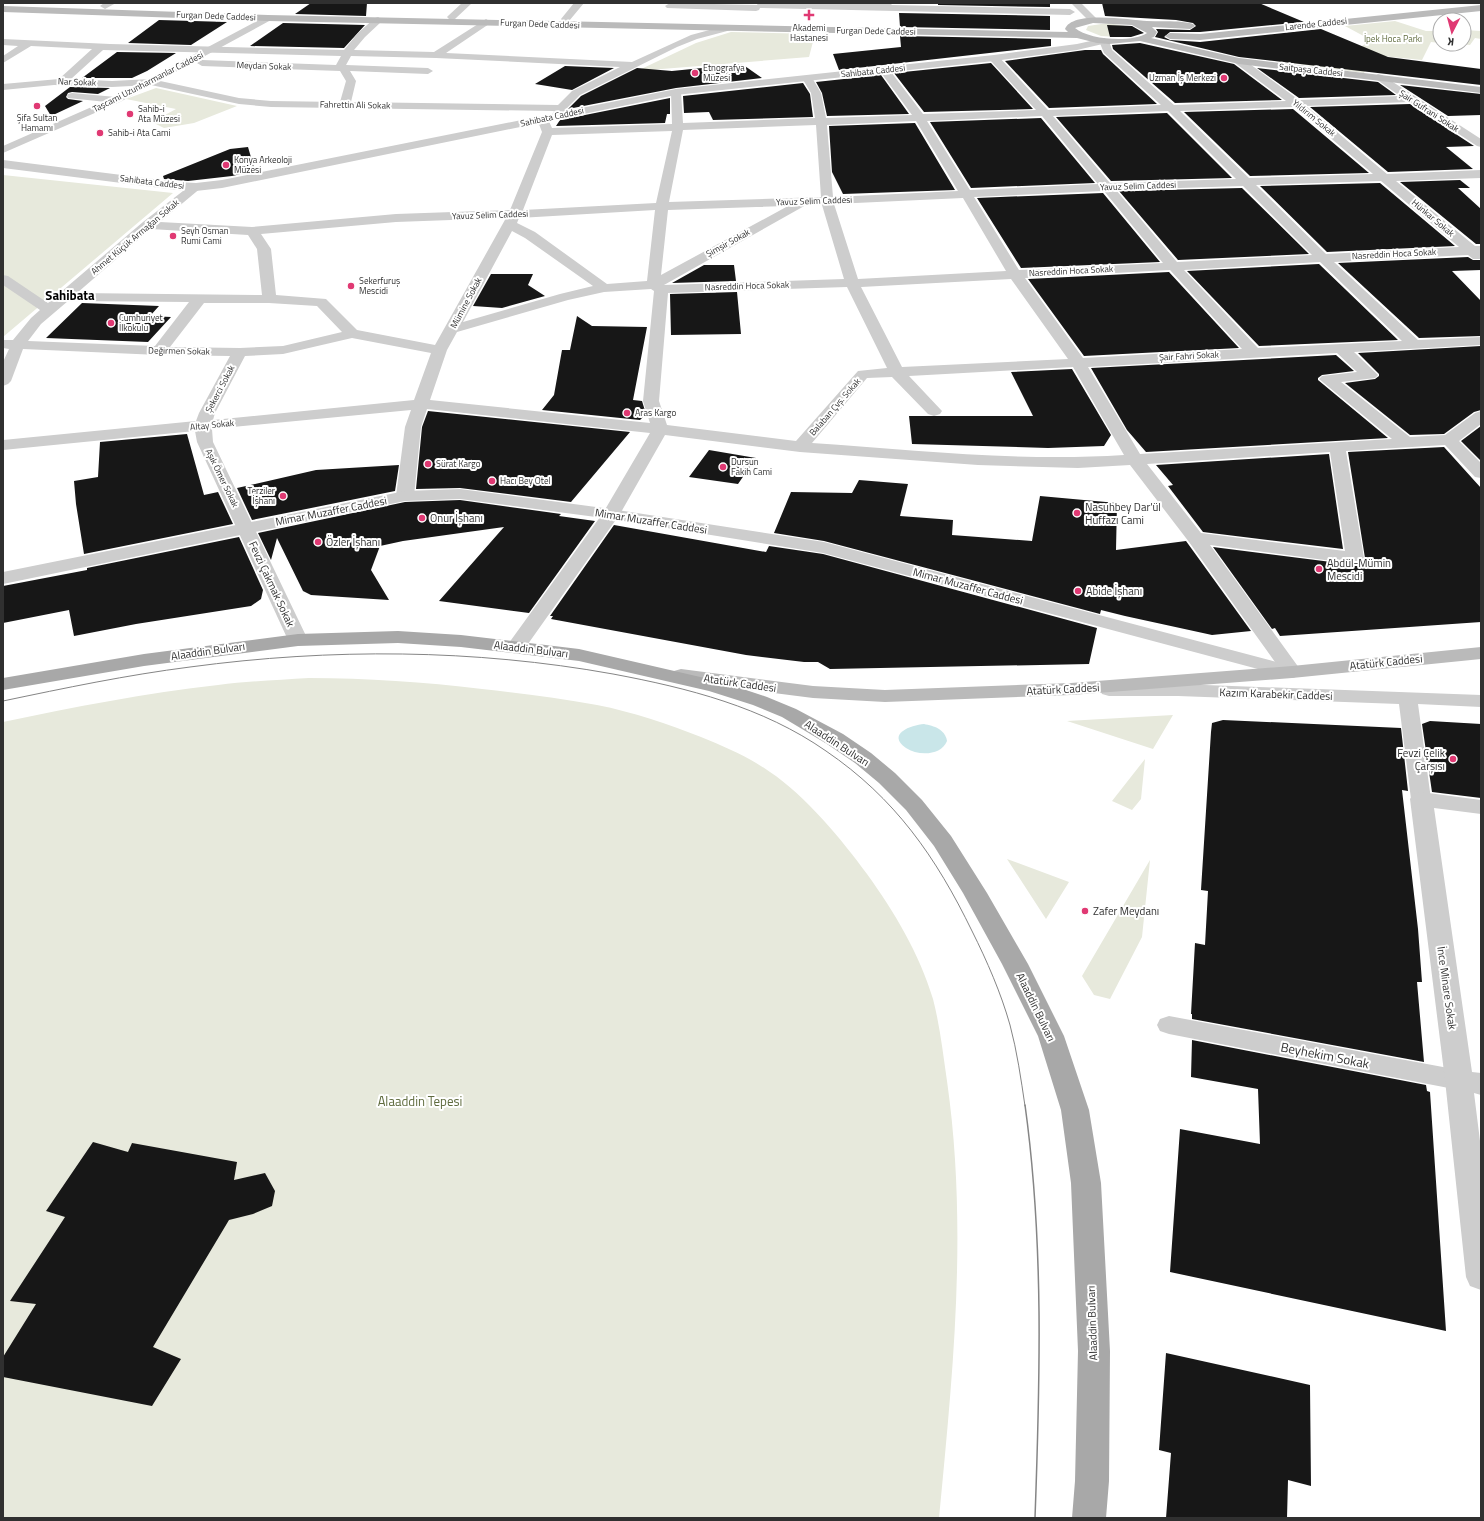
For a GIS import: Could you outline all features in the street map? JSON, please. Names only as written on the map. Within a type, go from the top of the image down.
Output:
[{"type":"main road","name":"Furgan Dede Caddesi","points":[[3,3],[108,5],[378,20],[1076,35],[1104,41],[1125,41],[1147,37]]},
{"type":"main road","name":"Larende Caddesi","points":[[1075,24],[1093,20],[1116,20],[1137,23],[1201,27],[1265,24],[1462,3]]},
{"type":"main road","name":"Furgan Dede Caddesi","points":[[3,9],[268,13]]},
{"type":"main road","points":[[318,10],[342,15]]},
{"type":"main road","name":"Larende Caddesi","points":[[1147,37],[1200,37],[1480,10]]},
{"type":"main road","name":"Furgan Dede Caddesi","points":[[286,12],[342,15],[859,24],[989,26],[1044,24]]},
{"type":"main road","name":"Taşcami Uzunharmanlar Caddesi","points":[[268,13],[286,12]]},
{"type":"main road","points":[[1137,23],[1150,29],[1152,32],[1147,37]]},
{"type":"main road","points":[[1060,24],[1075,24]]},
{"type":"main road","points":[[1075,24],[1071,26],[1070,29],[1076,35]]},
{"type":"main road","name":"Saitpaşa Caddesi","points":[[1147,37],[1239,61],[1481,90]]},
{"type":"main road","name":"Alaaddin Bulvarı","points":[[3,684],[144,660],[298,640],[398,637],[461,641],[580,655],[715,686],[760,700],[789,713],[835,739],[863,758],[887,778],[914,805],[943,841],[975,892],[1015,964],[1051,1036],[1075,1110],[1086,1182],[1094,1351],[1092,1481],[1089,1518]]},
{"type":"main road","name":"Atatürk Caddesi","points":[[645,670],[813,692],[885,696],[1071,689],[1292,672],[1481,653]]},
{"type":"street","points":[[452,17],[466,3]]},
{"type":"street","points":[[566,19],[579,3]]},
{"type":"street","points":[[875,7],[889,3]]},
{"type":"street","points":[[1076,3],[1093,20]]},
{"type":"street","points":[[660,20],[671,5],[875,7],[1070,12]]},
{"type":"street","points":[[746,22],[760,5]]},
{"type":"street","points":[[859,24],[863,7]]},
{"type":"street","name":"Taşcami Uzunharmanlar Caddesi","points":[[3,150],[116,100],[151,82],[211,49],[268,13]]},
{"type":"street","points":[[345,105],[351,81],[340,65],[346,52],[358,37],[378,20]]},
{"type":"street","points":[[436,55],[486,22]]},
{"type":"street","points":[[559,112],[576,93],[634,64],[694,37],[728,28]]},
{"type":"street","points":[[1104,41],[1107,51],[1172,109],[1322,258],[1414,344]]},
{"type":"street","name":"Sahibata Caddesi","points":[[3,164],[177,186],[196,187],[222,184],[542,119],[559,112],[676,92],[994,58],[1077,47],[1104,41]]},
{"type":"street","points":[[3,42],[436,55],[634,64]]},
{"type":"street","points":[[3,60],[30,43]]},
{"type":"street","points":[[63,82],[101,46]]},
{"type":"street","points":[[994,58],[1045,113],[1173,266],[1254,353]]},
{"type":"street","name":"Yıldırım Sokak","points":[[1239,61],[1297,104],[1386,177]]},
{"type":"street","name":"Meydan Sokak","points":[[186,63],[428,71]]},
{"type":"street","points":[[884,70],[920,118],[1015,274],[1078,362],[1135,460],[1195,538],[1292,672]]},
{"type":"street","name":"Şair Gufrani Sokak","points":[[1378,77],[1481,144]]},
{"type":"street","points":[[807,78],[816,93],[821,122],[827,201],[852,283],[897,373],[934,411]]},
{"type":"street","name":"Nar Sokak","points":[[3,88],[33,83],[63,82],[112,84],[151,82]]},
{"type":"street","name":"Fahrettin Ali Sokak","points":[[151,82],[239,101],[271,104],[559,112]]},
{"type":"street","points":[[3,88],[45,93]]},
{"type":"street","points":[[516,647],[611,514],[660,429],[651,401],[662,206],[678,127],[676,92]]},
{"type":"street","points":[[61,95],[116,100]]},
{"type":"street","points":[[542,119],[548,132],[1410,99]]},
{"type":"street","name":"Mümine Sokak","points":[[405,496],[412,427],[440,350],[453,329],[512,219],[548,132]]},
{"type":"street","name":"Yavuz Selim Caddesi","points":[[148,225],[252,230],[396,218],[512,219],[662,206],[804,202],[1108,187],[1481,174]]},
{"type":"street","name":"Hünkar Sokak","points":[[1386,177],[1478,253]]},
{"type":"street","name":"Ahmet Küçük Armağan Sokak","points":[[3,381],[18,344],[36,321],[148,225],[196,187]]},
{"type":"street","name":"Şimşir Sokak","points":[[657,287],[804,202]]},
{"type":"street","points":[[512,219],[530,235],[604,288]]},
{"type":"street","points":[[252,230],[264,249],[269,299]]},
{"type":"street","name":"Nasreddin Hoca Sokak","points":[[453,329],[565,297],[604,288],[852,283],[1322,258],[1478,253]]},
{"type":"street","points":[[3,279],[49,310]]},
{"type":"street","points":[[64,297],[269,299],[321,302],[352,334],[440,350]]},
{"type":"street","points":[[159,351],[200,298]]},
{"type":"street","name":"Değirmen Sokak","points":[[3,344],[159,351],[240,352],[283,350],[323,342],[352,334]]},
{"type":"street","name":"Şair Fahri Sokak","points":[[897,373],[1481,341]]},
{"type":"street","points":[[1340,348],[1370,375],[1327,379],[1406,442]]},
{"type":"street","name":"Şekerci Sokak","points":[[203,426],[207,413],[240,352]]},
{"type":"street","name":"Balaban Çvş. Sokak","points":[[800,447],[863,374],[897,373]]},
{"type":"street","name":"Altay Sokak","points":[[3,445],[421,404],[660,429],[800,447],[978,460],[1078,463],[1449,440]]},
{"type":"street","points":[[1481,416],[1449,440],[1481,473]]},
{"type":"street","name":"Aşık Ömer Sokak","points":[[203,426],[204,442],[246,528]]},
{"type":"street","points":[[1195,538],[1355,558],[1337,446]]},
{"type":"street","name":"Mimar Muzaffer Caddesi","points":[[3,578],[405,496],[460,494],[611,514],[824,548],[1292,672]]},
{"type":"street","name":"Fevzi Çakmak Sokak","points":[[246,528],[298,640]]},
{"type":"street","name":"Kazım Karabekir Caddesi","points":[[1071,689],[1178,690],[1481,701]]},
{"type":"street","name":"İnce Minare Sokak","points":[[1408,699],[1421,799],[1470,1082],[1481,1277]]},
{"type":"street","points":[[1421,799],[1481,807]]},
{"type":"street","name":"Beyhekim Sokak","points":[[1169,1025],[1470,1082]]},
{"type":"green space","name":"İpek Hoca Parkı","points":[[1395,21],[1426,31],[1432,31],[1432,42],[1422,60],[1372,55],[1364,73],[1253,58],[1350,54],[1371,40],[1345,26]]},
{"type":"green space","points":[[1108,23],[1131,27],[1117,37],[1101,36],[1086,30],[1088,26]]},
{"type":"green space","points":[[1472,30],[1481,31],[1481,39],[1475,38],[1472,42]]},
{"type":"green space","points":[[731,32],[815,34],[809,57],[637,71],[696,43]]},
{"type":"green space","points":[[156,88],[237,106],[194,123],[164,128],[152,122],[176,109],[126,99]]},
{"type":"green space","points":[[3,175],[173,193],[3,337]]},
{"type":"green space","name":"Alaaddin Tepesi","points":[[309,678],[417,682],[525,694],[597,705],[624,711],[663,723],[728,749],[770,772],[797,793],[823,819],[857,861],[896,919],[921,966],[933,999],[947,1081],[957,1191],[956,1300],[949,1409],[939,1518],[3,1518],[3,722],[137,696],[191,688],[241,682]]},
{"type":"green space","points":[[1173,715],[1153,749],[1067,721]]},
{"type":"green space","points":[[1145,759],[1141,799],[1132,810],[1112,801]]},
{"type":"green space","points":[[1007,859],[1069,882],[1046,919]]},
{"type":"green space","points":[[1150,860],[1142,937],[1110,999],[1094,995],[1082,976]]},
{"type":"water","points":[[924,724],[935,727],[946,737],[947,741],[940,750],[929,753],[911,751],[900,743],[899,735],[903,731],[913,726]]},
{"type":"building","points":[[311,3],[367,3],[366,16],[295,14]]},
{"type":"building","points":[[938,3],[1050,3],[1050,7],[938,5]]},
{"type":"building","points":[[1102,3],[1259,3],[1304,22],[1200,32],[1170,32],[1164,37],[1170,40],[1200,42],[1321,29],[1388,57],[1481,69],[1481,85],[1239,57],[1155,37],[1158,32],[1156,29],[1190,30],[1196,26],[1193,23],[1176,20],[1105,16]]},
{"type":"building","points":[[899,13],[1050,16],[1050,30],[900,27]]},
{"type":"building","points":[[159,20],[227,22],[191,45],[128,43]]},
{"type":"building","points":[[283,23],[365,25],[344,48],[250,46]]},
{"type":"building","points":[[1107,25],[1132,26],[1144,33],[1131,37],[1110,37]]},
{"type":"building","points":[[900,36],[1051,39],[1051,46],[839,70],[833,54],[901,47]]},
{"type":"building","points":[[1140,43],[1234,64],[1282,100],[1175,103],[1113,49],[1112,45]]},
{"type":"building","points":[[1085,50],[1101,50],[1103,54],[1157,104],[1049,108],[1005,61]]},
{"type":"building","points":[[117,52],[176,53],[147,71],[132,78],[82,78]]},
{"type":"building","points":[[991,63],[1033,109],[924,112],[894,73]]},
{"type":"building","points":[[742,64],[762,78],[676,88],[568,109],[581,96],[637,68],[672,71]]},
{"type":"building","points":[[565,66],[614,68],[572,90],[535,84]]},
{"type":"building","points":[[1257,68],[1378,82],[1396,95],[1299,98]]},
{"type":"building","points":[[881,75],[909,114],[827,116],[822,93],[816,82]]},
{"type":"building","points":[[803,83],[810,94],[813,117],[713,120],[709,112],[684,113],[683,96]]},
{"type":"building","points":[[1400,85],[1481,94],[1481,115],[1448,116]]},
{"type":"building","points":[[70,87],[110,88],[98,94],[68,93],[66,97],[68,99],[83,101],[51,116],[45,106]]},
{"type":"building","points":[[670,98],[670,114],[667,114],[665,123],[556,126],[560,120]]},
{"type":"building","points":[[1410,104],[1474,146],[1446,147],[1473,169],[1388,172],[1310,107]]},
{"type":"building","points":[[1293,109],[1369,173],[1250,176],[1184,112]]},
{"type":"building","points":[[1167,113],[1232,178],[1111,181],[1056,117]]},
{"type":"building","points":[[1041,118],[1095,183],[971,188],[930,122]]},
{"type":"building","points":[[915,123],[955,190],[843,194],[832,172],[829,126]]},
{"type":"building","name":"Konya Arkeoloji Müzesi","points":[[248,147],[255,171],[232,176],[188,181],[164,179],[163,176],[230,149]]},
{"type":"building","points":[[1460,180],[1470,188],[1458,188],[1481,209],[1481,244],[1476,244],[1400,182]]},
{"type":"building","points":[[1380,183],[1455,246],[1327,252],[1260,186]]},
{"type":"building","points":[[1242,188],[1309,254],[1178,260],[1119,191]]},
{"type":"building","points":[[1103,193],[1160,262],[1021,268],[977,198]]},
{"type":"building","points":[[1468,257],[1473,260],[1481,260],[1481,270],[1452,271],[1481,301],[1481,336],[1419,338],[1338,263]]},
{"type":"building","points":[[1319,264],[1398,340],[1259,346],[1187,271]]},
{"type":"building","points":[[704,265],[734,265],[736,281],[672,283]]},
{"type":"building","points":[[1169,272],[1239,348],[1084,356],[1028,279]]},
{"type":"building","points":[[491,274],[533,274],[528,285],[545,296],[502,308],[473,306]]},
{"type":"building","points":[[737,292],[741,334],[671,335],[670,294]]},
{"type":"building","name":"Cumhuriyet İlkokulu","points":[[82,303],[159,306],[150,316],[171,317],[148,342],[46,338]]},
{"type":"building","points":[[577,316],[592,326],[647,327],[633,400],[642,401],[646,414],[640,420],[542,410],[554,395],[562,350],[570,350]]},
{"type":"building","points":[[1481,346],[1481,410],[1474,412],[1444,434],[1410,435],[1345,383],[1375,379],[1379,376],[1379,374],[1358,353]]},
{"type":"building","points":[[1336,355],[1354,371],[1322,375],[1318,378],[1318,380],[1388,438],[1146,452],[1127,430],[1091,368]]},
{"type":"building","points":[[1072,369],[1111,435],[1104,446],[1048,448],[912,444],[909,416],[1033,416],[1011,372]]},
{"type":"building","points":[[428,411],[630,432],[571,502],[460,488],[416,489],[422,427]]},
{"type":"building","points":[[1481,426],[1481,461],[1461,441]]},
{"type":"building","points":[[187,434],[204,495],[218,492],[233,524],[84,554],[74,481],[98,477],[100,442]]},
{"type":"building","points":[[1444,447],[1481,488],[1481,622],[1280,636],[1275,628],[1272,629],[1213,547],[1355,565],[1362,563],[1365,558],[1348,452]]},
{"type":"building","name":"Dursun Fakih Cami","points":[[709,450],[756,458],[738,484],[689,477]]},
{"type":"building","points":[[1329,454],[1343,549],[1203,532],[1168,486],[1173,485],[1156,465]]},
{"type":"building","points":[[399,465],[395,491],[252,520],[237,488],[316,470]]},
{"type":"building","points":[[859,480],[908,484],[900,516],[953,520],[952,535],[1032,541],[1040,496],[1117,503],[1116,550],[1186,541],[1251,631],[1212,635],[1101,610],[1100,614],[824,541],[774,533],[791,492],[852,493]]},
{"type":"building","points":[[460,500],[561,514],[559,516],[595,521],[529,613],[439,601],[504,527],[403,541],[380,546],[371,570],[389,600],[311,595],[303,591],[277,538],[271,560],[258,533],[405,502]]},
{"type":"building","points":[[614,525],[766,552],[769,546],[823,554],[1097,628],[1089,664],[830,669],[818,662],[804,662],[746,655],[551,619],[553,616],[550,616]]},
{"type":"building","points":[[239,537],[263,590],[261,599],[251,606],[136,624],[74,636],[69,610],[3,623],[3,586],[87,570],[87,568]]},
{"type":"building","points":[[1223,720],[1401,728],[1408,791],[1402,790],[1418,929],[1422,982],[1417,982],[1424,1062],[1192,1019],[1195,943],[1205,945],[1208,891],[1201,890],[1211,732],[1212,723]]},
{"type":"building","name":"Fevzi Çelik Çarşısı","points":[[1430,721],[1481,724],[1481,798],[1432,792],[1422,724]]},
{"type":"building","points":[[1192,1040],[1426,1085],[1427,1091],[1430,1092],[1446,1331],[1170,1272],[1180,1129],[1260,1144],[1258,1089],[1191,1077]]},
{"type":"building","points":[[93,1142],[128,1152],[132,1143],[237,1162],[234,1180],[265,1173],[275,1191],[272,1206],[253,1214],[229,1220],[153,1347],[181,1359],[152,1406],[3,1377],[3,1357],[36,1304],[10,1301],[65,1217],[46,1211]]},
{"type":"building","points":[[1166,1353],[1310,1385],[1311,1486],[1288,1480],[1287,1518],[1166,1518],[1171,1453],[1159,1450]]},
{"type":"tram line","points":[[3,701],[119,678],[190,667],[296,657],[349,654],[402,654],[508,660],[613,674],[697,693],[751,711],[777,722],[802,736],[851,769],[893,809],[928,854],[944,878],[958,904],[983,954],[998,989],[1006,1013],[1019,1065],[1025,1106]]},
{"type":"tram line","points":[[1025,1105],[1031,1156],[1038,1260],[1039,1363],[1035,1518]]},
{"type":"place","name":"Akademi Hastanesi","points":[[809,15]]},
{"type":"place","name":"Etnografya Müzesi","points":[[695,73]]},
{"type":"place","name":"Uzman İş Merkezi","points":[[1224,78]]},
{"type":"place","name":"Şifa Sultan Hamamı","points":[[37,106]]},
{"type":"place","name":"Sahib-i Ata Müzesi","points":[[130,114]]},
{"type":"place","name":"Sahib-i Ata Cami","points":[[100,133]]},
{"type":"place","name":"Konya Arkeoloji Müzesi","points":[[226,165]]},
{"type":"place","name":"Şeyh Osman Rumi Cami","points":[[173,236]]},
{"type":"place","name":"Şekerfuruş Mescidi","points":[[351,286]]},
{"type":"place","name":"Cumhuriyet İlkokulu","points":[[111,323]]},
{"type":"place","name":"Aras Kargo","points":[[627,413]]},
{"type":"place","name":"Sürat Kargo","points":[[428,464]]},
{"type":"place","name":"Dursun Fakih Cami","points":[[723,467]]},
{"type":"place","name":"Hacı Bey Otel","points":[[492,481]]},
{"type":"place","name":"Terziler İşhanı","points":[[283,496]]},
{"type":"place","name":"Nasuhbey Dar'ül Huffazı Cami","points":[[1077,513]]},
{"type":"place","name":"Onur İşhanı","points":[[422,518]]},
{"type":"place","name":"Özler İşhanı","points":[[318,542]]},
{"type":"place","name":"Abdül-Mümin Mescidi","points":[[1319,569]]},
{"type":"place","name":"Abide İşhanı","points":[[1078,591]]},
{"type":"place","name":"Fevzi Çelik Çarşısı","points":[[1453,759]]},
{"type":"place","name":"Zafer Meydanı","points":[[1085,911]]},
{"type":"district","name":"Sahibata","points":[[70,295]]}]
